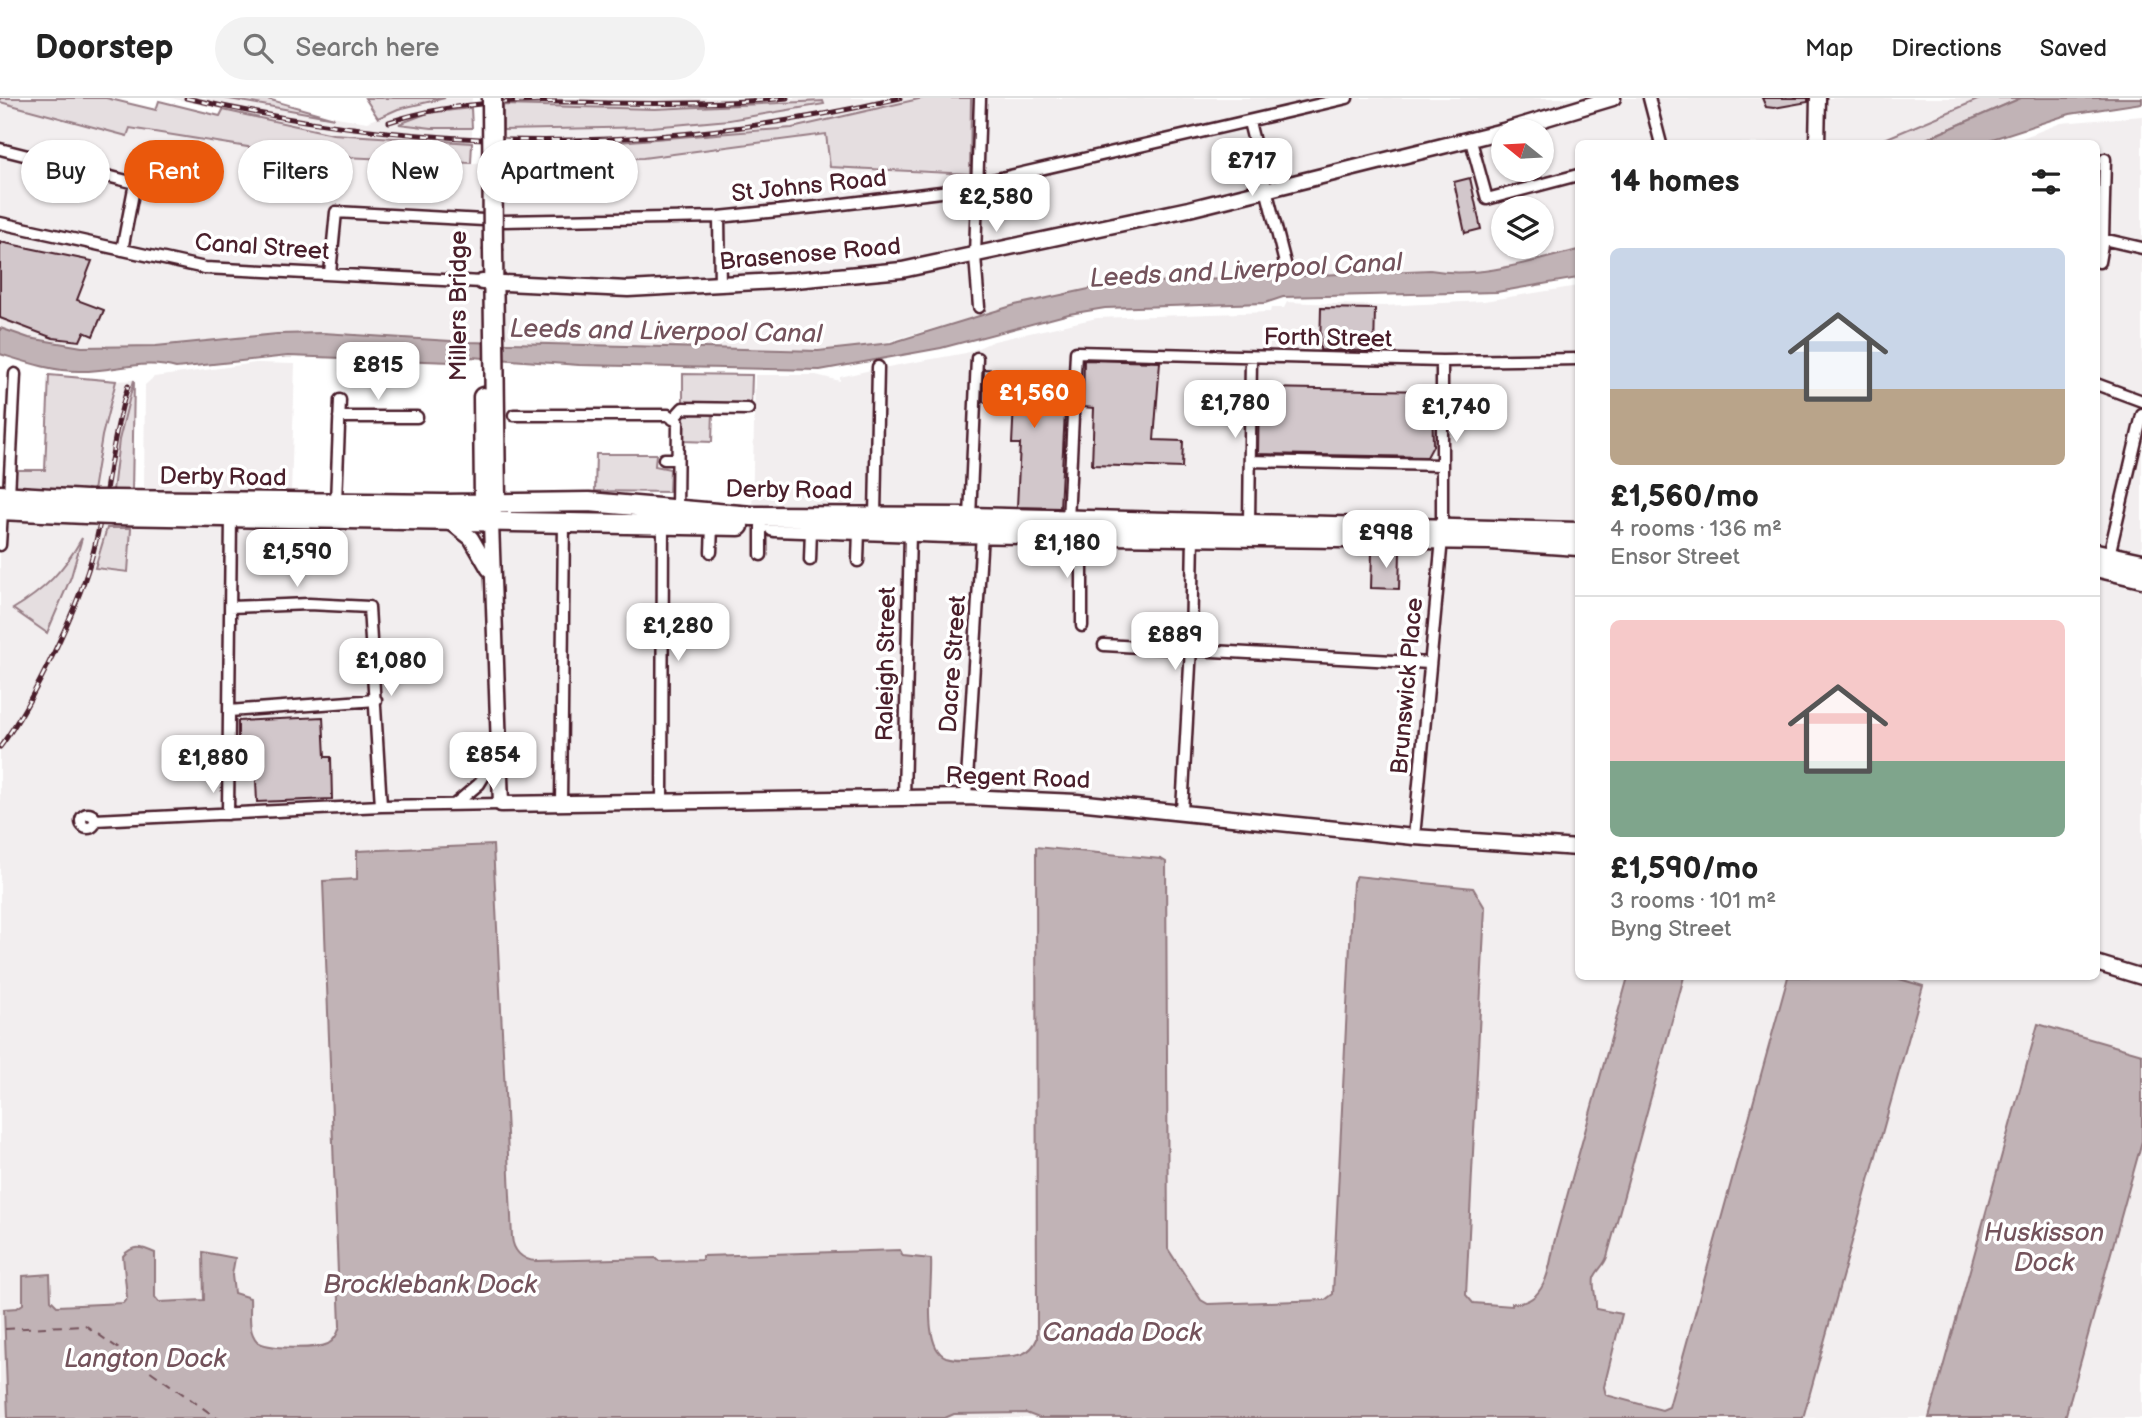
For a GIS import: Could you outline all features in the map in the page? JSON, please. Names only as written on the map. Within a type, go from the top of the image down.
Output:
[{"type":"highway","name":"Millers Bridge","points":[[481,98],[488,250]]},
{"type":"highway","name":"Millers Bridge","points":[[490,510],[488,250],[492,98]]},
{"type":"highway","name":"Derby Road","points":[[3,503],[86,507],[336,502],[443,505],[564,522],[910,532],[1193,535],[1575,532]]},
{"type":"highway","name":"Derby Road","points":[[113,507],[231,516],[452,523],[490,510],[589,502],[752,516],[970,517],[1249,524],[1442,533],[1575,546]]},
{"type":"highway","points":[[2101,558],[2142,563]]},
{"type":"highway","points":[[2101,558],[2142,578]]},
{"type":"main road","name":"Brasenose Road","points":[[1543,119],[1613,98]]},
{"type":"main road","points":[[1817,140],[1818,98]]},
{"type":"main road","name":"Brasenose Road","points":[[488,288],[628,289],[720,285],[902,270],[1265,190],[1491,135]]},
{"type":"main road","name":"Millers Bridge","points":[[490,510],[501,804]]},
{"type":"main road","points":[[452,523],[471,538],[483,553],[493,576]]},
{"type":"main road","name":"Regent Road","points":[[501,804],[966,797],[1077,802],[1414,837],[1575,848]]},
{"type":"main road","points":[[2100,964],[2142,977]]},
{"type":"street","points":[[979,98],[975,256],[979,307]]},
{"type":"street","name":"St Johns Road","points":[[330,273],[336,212],[474,221],[719,216],[942,192],[1347,98]]},
{"type":"street","points":[[1649,98],[1660,140]]},
{"type":"street","points":[[1249,122],[1286,267]]},
{"type":"street","points":[[1471,141],[1487,199],[1575,176]]},
{"type":"street","points":[[0,149],[135,183],[122,250]]},
{"type":"street","points":[[2100,257],[2104,239],[2105,159]]},
{"type":"street","points":[[719,216],[720,285]]},
{"type":"street","name":"Canal Street","points":[[0,223],[205,268],[330,273],[488,288]]},
{"type":"street","points":[[2104,239],[2142,248]]},
{"type":"street","name":"Forth Street","points":[[1068,521],[1076,352],[1441,361],[1575,359]]},
{"type":"street","points":[[1249,524],[1251,357]]},
{"type":"street","points":[[970,517],[977,358]]},
{"type":"street","name":"Brunswick Place","points":[[1414,837],[1442,533],[1441,361]]},
{"type":"street","points":[[875,516],[878,367]]},
{"type":"street","points":[[0,545],[15,374]]},
{"type":"street","points":[[2100,385],[2142,401]]},
{"type":"street","points":[[336,502],[340,400]]},
{"type":"street","points":[[673,419],[683,408],[748,410]]},
{"type":"street","points":[[513,415],[668,415],[678,422],[677,509]]},
{"type":"street","points":[[2101,558],[2142,415]]},
{"type":"street","points":[[339,417],[417,417]]},
{"type":"street","points":[[664,459],[676,459]]},
{"type":"street","points":[[1250,461],[1441,465]]},
{"type":"street","points":[[228,814],[231,516]]},
{"type":"street","points":[[561,804],[564,522]]},
{"type":"street","points":[[662,802],[663,524]]},
{"type":"street","points":[[711,552],[712,525]]},
{"type":"street","points":[[761,526],[761,555]]},
{"type":"street","points":[[810,560],[811,529]]},
{"type":"street","points":[[858,561],[859,530]]},
{"type":"street","name":"Raleigh Street","points":[[904,798],[910,532]]},
{"type":"street","name":"Dacre Street","points":[[966,797],[982,533]]},
{"type":"street","points":[[1082,534],[1082,626]]},
{"type":"street","points":[[1182,811],[1191,647],[1193,535]]},
{"type":"street","points":[[230,607],[366,605],[371,610],[381,806]]},
{"type":"street","points":[[1104,645],[1191,647],[1430,663]]},
{"type":"street","points":[[229,711],[376,700]]},
{"type":"street","points":[[454,805],[480,784],[499,750]]},
{"type":"street","name":"Regent Road","points":[[96,820],[381,806],[501,804]]},
{"type":"shaded area","points":[[0,98],[106,98],[156,110],[159,101],[220,116],[223,110],[333,134],[426,140],[367,140],[367,158],[353,157],[353,140],[238,140],[238,145],[224,143],[224,140],[204,140],[130,128],[127,136],[0,102]]},
{"type":"shaded area","points":[[171,98],[222,98],[367,122],[398,109],[442,98],[472,98],[471,108],[428,113],[400,123],[432,128],[472,128],[472,143],[463,142],[463,140],[333,134]]},
{"type":"shaded area","points":[[224,98],[264,98],[334,118]]},
{"type":"shaded area","points":[[365,98],[445,98],[398,109],[378,118]]},
{"type":"shaded area","points":[[502,98],[923,98],[792,128],[638,140],[502,140],[503,130],[652,127],[729,120],[824,104],[823,101],[655,109],[503,105]]},
{"type":"shaded area","points":[[923,98],[971,98],[970,174],[830,167],[826,134],[638,158],[638,140],[792,128]]},
{"type":"shaded area","points":[[971,98],[1982,98],[1880,140],[1575,140],[1575,251],[1554,256],[1554,196],[1491,196],[1491,259],[1542,259],[1506,268],[1443,273],[1430,270],[1112,284],[1015,305],[868,347],[789,351],[467,342],[323,333],[277,334],[156,346],[82,347],[29,338],[0,328],[0,101],[216,140],[124,140],[124,203],[224,203],[224,141],[238,144],[238,203],[353,203],[353,157],[367,158],[367,203],[463,203],[463,163],[477,163],[477,203],[638,203],[638,158],[827,134],[970,174]]},
{"type":"shaded area","points":[[1982,98],[2021,98],[1924,140],[1882,140]]},
{"type":"shaded area","points":[[823,101],[824,104],[729,120],[652,127],[503,130],[503,105],[655,109]]},
{"type":"shaded area","points":[[471,108],[472,128],[432,128],[399,124],[428,113]]},
{"type":"shaded area","points":[[2142,116],[2142,1418],[0,1418],[0,510],[1575,546],[1575,980],[2100,980],[2100,140],[2017,140],[2061,123]]},
{"type":"shaded area","points":[[463,142],[472,143],[471,163],[463,163]]},
{"type":"shaded area","points":[[1575,286],[1575,532],[752,516],[755,375],[816,375],[840,381],[840,377],[966,353],[994,341],[1097,318],[1270,312],[1271,308],[1284,308],[1287,302],[1383,306],[1484,301]]},
{"type":"shaded area","points":[[256,363],[295,364],[291,494],[144,491],[145,385],[154,377]]},
{"type":"shaded area","points":[[683,374],[752,375],[751,405],[683,404]]},
{"type":"shaded area","points":[[49,375],[116,381],[102,436],[93,491],[13,490],[14,470],[45,470]]},
{"type":"shaded area","points":[[134,380],[119,440],[113,491],[93,491],[102,436],[116,381]]},
{"type":"shaded area","points":[[134,380],[132,493],[113,491],[119,440]]},
{"type":"shaded area","points":[[684,410],[713,411],[712,442],[683,441]]},
{"type":"shaded area","points":[[596,454],[656,454],[655,466],[670,469],[669,492],[595,491]]},
{"type":"shaded area","points":[[107,528],[131,528],[128,572],[95,568]]},
{"type":"shaded area","points":[[82,538],[71,577],[47,633],[13,609],[53,578]]},
{"type":"water","points":[[2021,98],[2142,98],[2142,103],[2070,114],[1989,140],[1924,140]]},
{"type":"water","points":[[1575,251],[1575,279],[1497,292],[1283,297],[1265,303],[1105,308],[1069,314],[941,348],[820,370],[579,365],[471,357],[451,362],[288,356],[176,368],[152,364],[69,371],[0,354],[0,328],[29,338],[82,347],[156,346],[277,334],[323,333],[467,342],[818,351],[891,343],[1015,305],[1112,284],[1430,270],[1486,271],[1542,259],[1554,259],[1554,256]]},
{"type":"water","points":[[493,845],[512,1237],[519,1254],[536,1261],[656,1258],[659,1261],[702,1260],[702,1256],[900,1250],[903,1256],[931,1259],[930,1312],[933,1341],[938,1351],[946,1357],[959,1359],[1017,1355],[1031,1349],[1037,1339],[1036,847],[1161,859],[1166,862],[1168,1249],[1201,1300],[1208,1304],[1325,1300],[1333,1294],[1353,882],[1356,876],[1473,888],[1485,908],[1466,1295],[1473,1303],[1512,1306],[1512,1303],[1532,1299],[1544,1284],[1627,980],[1683,980],[1607,1257],[1594,1278],[1596,1309],[1622,1314],[1604,1387],[1606,1395],[1662,1410],[1669,1407],[1787,980],[1903,980],[1923,986],[1803,1418],[1039,1418],[1026,1413],[954,1414],[945,1418],[8,1418],[4,1309],[17,1308],[23,1304],[23,1276],[50,1274],[51,1300],[57,1306],[123,1303],[127,1298],[123,1256],[134,1248],[155,1253],[155,1297],[159,1302],[204,1300],[203,1252],[235,1258],[232,1275],[234,1293],[250,1298],[251,1326],[257,1341],[270,1346],[303,1348],[322,1346],[334,1339],[340,1326],[323,881],[357,879],[357,851]]},
{"type":"water","name":"Huskisson Dock","points":[[2038,1024],[2142,1054],[2142,1141],[2065,1418],[1929,1418]]},
{"type":"building","points":[[1762,98],[1808,98],[1808,102],[1774,108],[1766,107]]},
{"type":"building","points":[[1470,178],[1481,229],[1465,233],[1454,182]]},
{"type":"building","points":[[0,242],[92,261],[77,300],[104,310],[93,336],[84,332],[80,341],[53,338],[0,318]]},
{"type":"building","points":[[1321,308],[1375,309],[1374,351],[1320,350]]},
{"type":"building","points":[[1084,360],[1160,362],[1154,440],[1183,441],[1182,468],[1092,465],[1094,408],[1083,407]]},
{"type":"building","points":[[984,369],[1067,373],[1060,508],[1017,507],[1020,444],[1012,444],[1014,403],[983,402]]},
{"type":"building","points":[[1259,388],[1432,391],[1433,446],[1427,457],[1258,454]]},
{"type":"building","points":[[1372,552],[1400,552],[1399,589],[1371,588]]},
{"type":"building","points":[[323,717],[325,757],[331,757],[332,799],[257,802],[255,760],[238,761],[238,721]]},
{"type":"ferry route","points":[[5,1329],[85,1325],[217,1418]]},
{"type":"railway","points":[[186,98],[366,130],[454,138],[543,140],[631,138],[720,130],[809,117],[900,98]]},
{"type":"railway","points":[[389,122],[444,109],[499,103],[699,103],[787,98]]},
{"type":"railway","points":[[0,747],[41,679],[88,571],[99,529],[117,426],[128,386]]},
{"type":"water label","name":"Leeds and Liverpool Canal","points":[[1246,271]]},
{"type":"water label","name":"Leeds and Liverpool Canal","points":[[666,332]]},
{"type":"water label","name":"Brocklebank Dock","points":[[430,1285]]},
{"type":"water label","name":"Canada Dock","points":[[1122,1333]]},
{"type":"water label","name":"Langton Dock","points":[[145,1359]]}]
